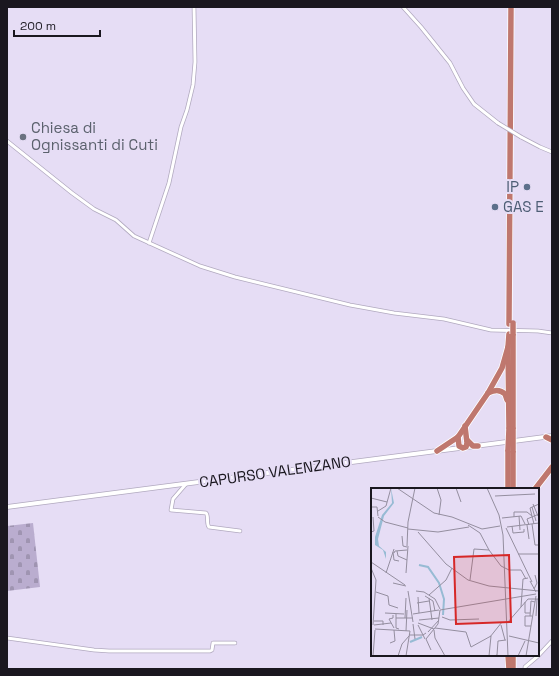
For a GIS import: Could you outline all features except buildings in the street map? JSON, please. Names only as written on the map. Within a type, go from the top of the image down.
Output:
[{"type":"highway","points":[[508,488],[510,451],[511,334],[511,7]]},
{"type":"highway","points":[[511,323],[514,7]]},
{"type":"highway","points":[[437,451],[458,437],[488,393],[502,368],[511,334]]},
{"type":"highway","points":[[508,347],[510,427]]},
{"type":"highway","points":[[488,393],[496,390],[506,394],[510,427]]},
{"type":"highway","points":[[458,437],[459,446],[463,448],[466,447],[467,440],[465,426]]},
{"type":"highway","points":[[546,437],[552,440]]},
{"type":"highway","points":[[467,440],[473,446],[478,446]]},
{"type":"highway","points":[[510,451],[517,488]]},
{"type":"highway","points":[[513,461],[513,488]]},
{"type":"highway","points":[[536,488],[551,470]]},
{"type":"highway","points":[[508,656],[508,669]]},
{"type":"highway","points":[[512,669],[513,656]]},
{"type":"street","points":[[148,243],[169,183],[181,127],[193,85],[195,62],[194,7]]},
{"type":"street","points":[[403,7],[422,26],[450,63],[463,88],[474,104],[498,123],[521,137],[552,152]]},
{"type":"street","points":[[7,141],[72,193],[94,209],[116,220],[134,236],[200,266],[234,277],[350,305],[444,320],[491,330],[538,331],[552,334]]},
{"type":"street","name":"CAPURSO VALENZANO","points":[[7,507],[552,436]]},
{"type":"street","points":[[186,484],[173,499],[171,510],[206,513],[209,527],[240,531]]},
{"type":"street","points":[[7,638],[109,651],[210,651],[212,650],[213,643],[234,643]]},
{"type":"street","points":[[539,655],[552,641]]},
{"type":"street","points":[[525,669],[524,667],[538,656]]},
{"type":"green space","points":[[33,523],[40,587],[7,591],[7,526]]},
{"type":"place","name":"Chiesa di Ognissanti di Cuti","points":[[23,137]]},
{"type":"place","name":"IP","points":[[527,187]]},
{"type":"place","name":"GAS E","points":[[495,207]]}]
